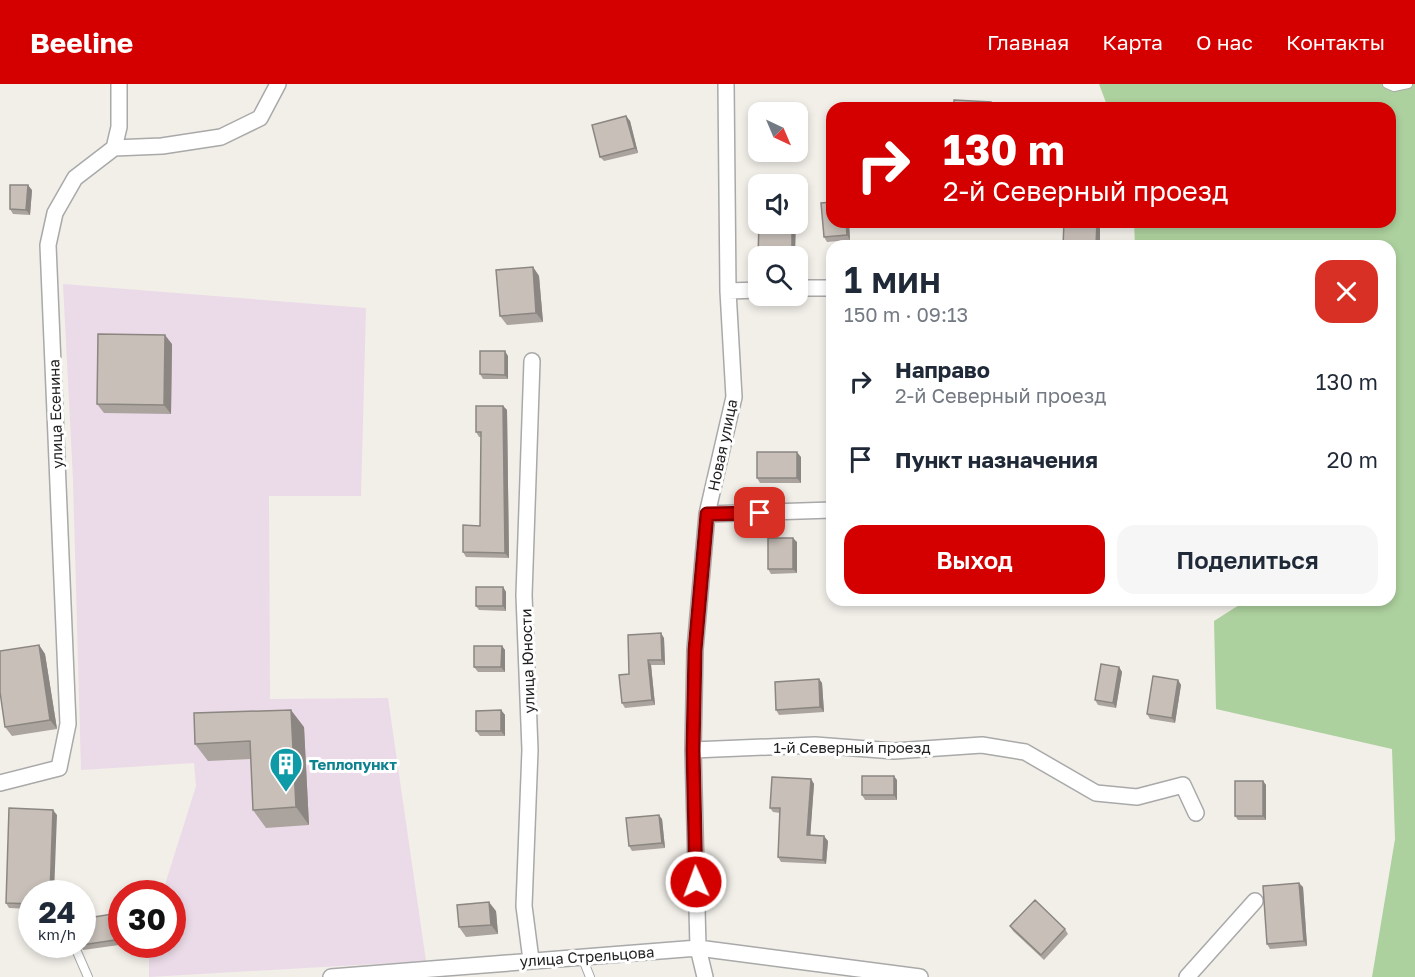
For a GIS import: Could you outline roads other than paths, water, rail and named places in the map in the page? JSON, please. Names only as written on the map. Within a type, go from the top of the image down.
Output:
[{"type":"street","points":[[119,84],[119,127],[114,148],[162,146],[221,137],[260,118],[278,84]]},
{"type":"street","name":"Новая улица","points":[[705,977],[698,948],[693,750],[695,650],[707,514],[734,397],[728,291],[726,84]]},
{"type":"street","name":"улица Есенина","points":[[0,783],[59,768],[68,724],[48,244],[55,213],[75,178],[114,148]]},
{"type":"street","points":[[808,288],[826,288]]},
{"type":"street","points":[[728,291],[748,290]]},
{"type":"street","name":"улица Юности","points":[[531,960],[524,906],[530,750],[524,595],[532,361]]},
{"type":"street","points":[[707,514],[826,510]]},
{"type":"street","name":"1-й Северный проезд","points":[[693,750],[815,745],[894,751],[982,745],[1025,752],[1096,792],[1137,797],[1183,786],[1196,813]]},
{"type":"street","points":[[1187,977],[1255,901]]},
{"type":"street","name":"улица Стрельцова","points":[[331,977],[698,948],[920,977]]},
{"type":"lane","points":[[1387,84],[1394,87],[1408,84]]},
{"type":"lane","points":[[582,957],[590,977]]},
{"type":"lane","points":[[80,958],[88,977]]},
{"type":"place","name":"Теплопункт","points":[[286,793]]}]
